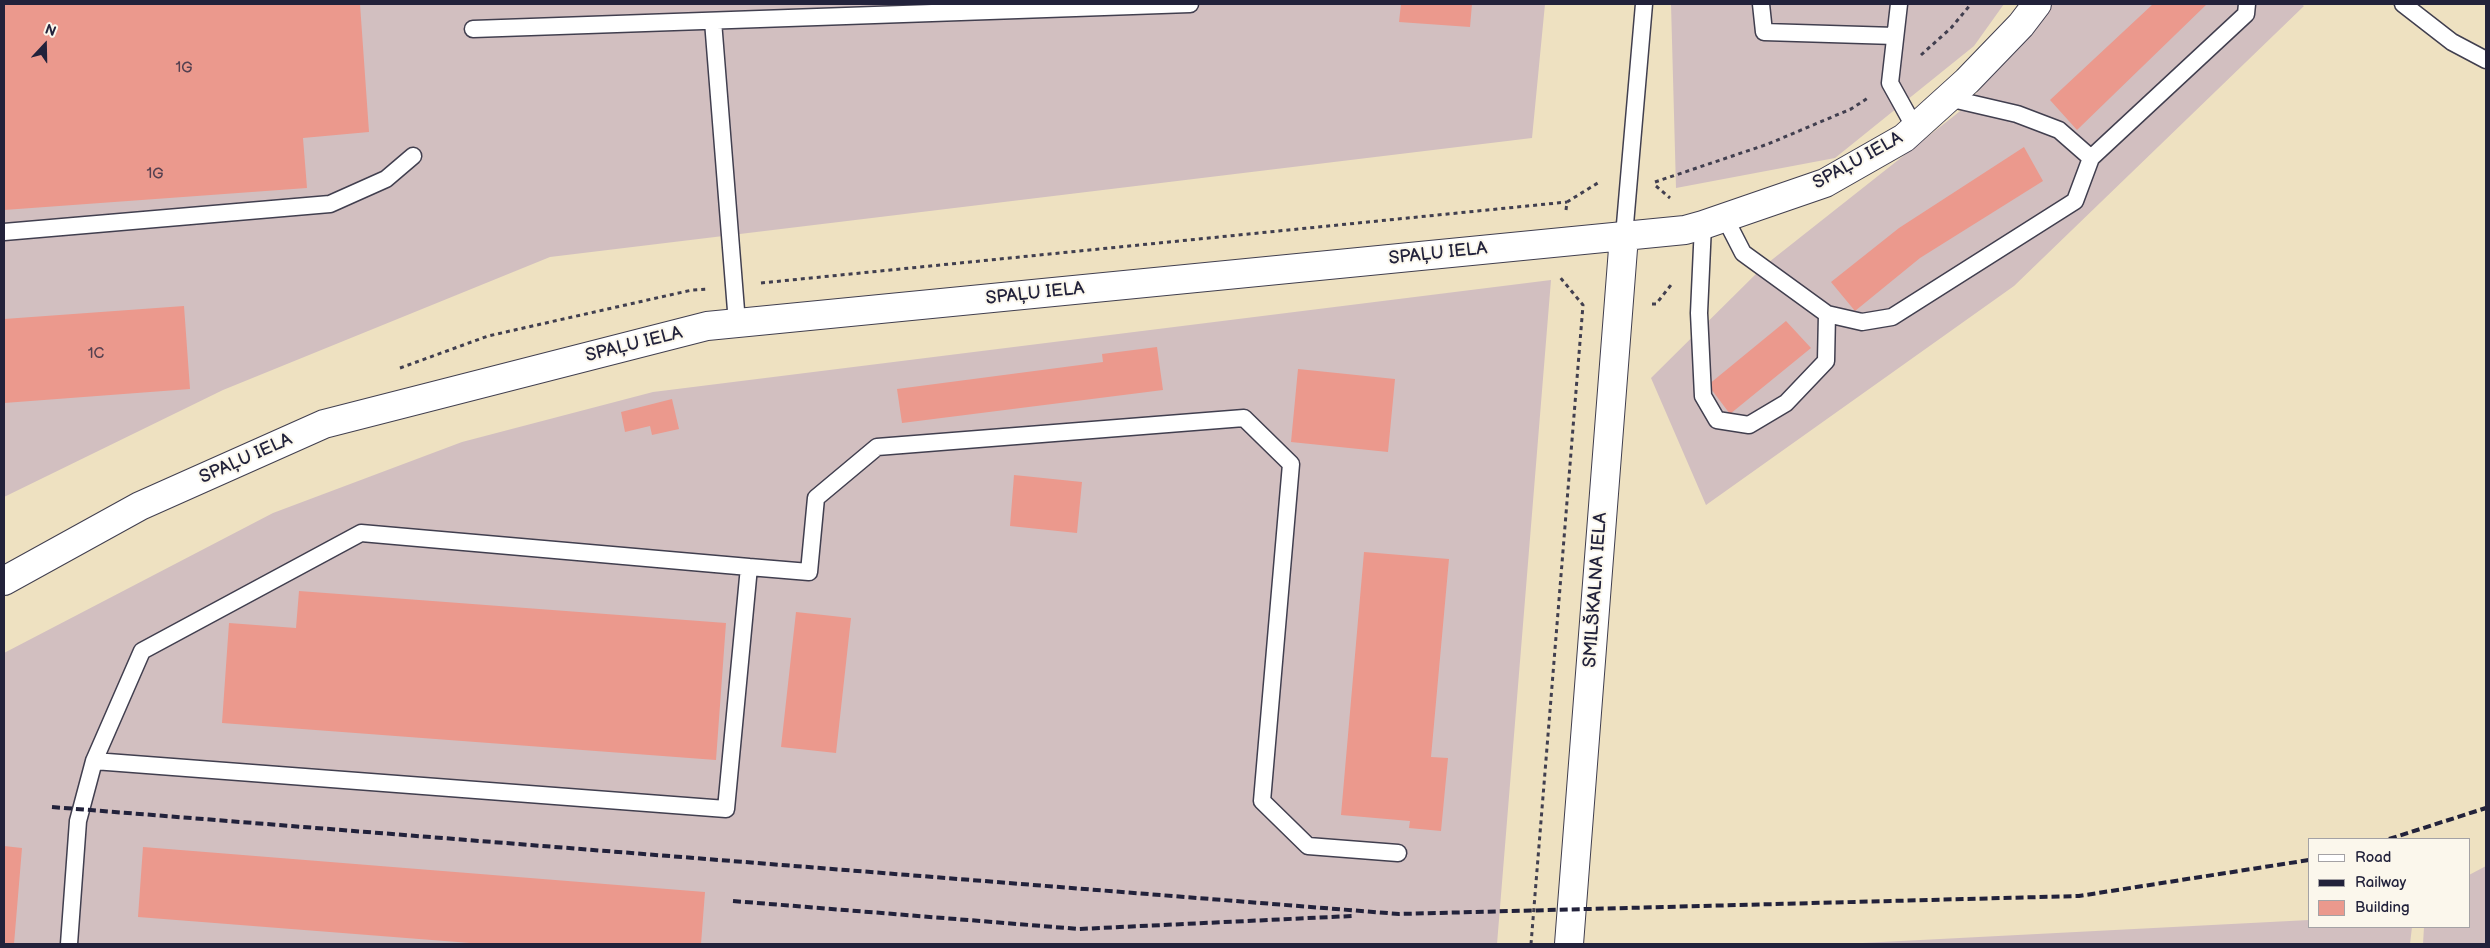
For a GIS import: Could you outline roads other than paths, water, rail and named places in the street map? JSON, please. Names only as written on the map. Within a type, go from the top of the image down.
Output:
[{"type":"street","name":"SPAĻU IELA","points":[[4,581],[140,506],[324,424],[707,326],[1685,230],[1825,183],[1904,138],[1948,98],[2021,25],[2037,4]]},
{"type":"street","name":"SMILŠKALNA IELA","points":[[1569,944],[1624,236]]},
{"type":"lane","points":[[473,29],[1190,4]]},
{"type":"lane","points":[[1624,236],[1644,4]]},
{"type":"lane","points":[[1761,4],[1764,32],[1895,36]]},
{"type":"lane","points":[[1899,4],[1890,83],[1915,128]]},
{"type":"lane","points":[[1714,221],[1744,253],[1827,314],[1862,322],[1892,317],[2075,201],[2091,158],[2246,14],[2247,4]]},
{"type":"lane","points":[[2403,4],[2452,42],[2486,60]]},
{"type":"lane","points":[[713,21],[737,323]]},
{"type":"lane","points":[[1948,98],[2017,114],[2059,130],[2091,158]]},
{"type":"lane","points":[[4,232],[330,204],[386,179],[412,156]]},
{"type":"lane","points":[[1714,221],[1699,313],[1703,396],[1717,420],[1749,425],[1786,403],[1826,361],[1827,314]]},
{"type":"lane","points":[[69,944],[78,821],[94,761],[142,651],[361,533],[809,572],[816,498],[877,448],[1244,418],[1291,464],[1262,801],[1308,846],[1398,853]]},
{"type":"lane","points":[[94,761],[726,809],[749,567]]},
{"type":"railway","points":[[52,807],[1399,914],[2079,896],[2308,860]]},
{"type":"railway","points":[[2392,838],[2486,808]]},
{"type":"railway","points":[[733,901],[1079,929],[1352,916]]}]
